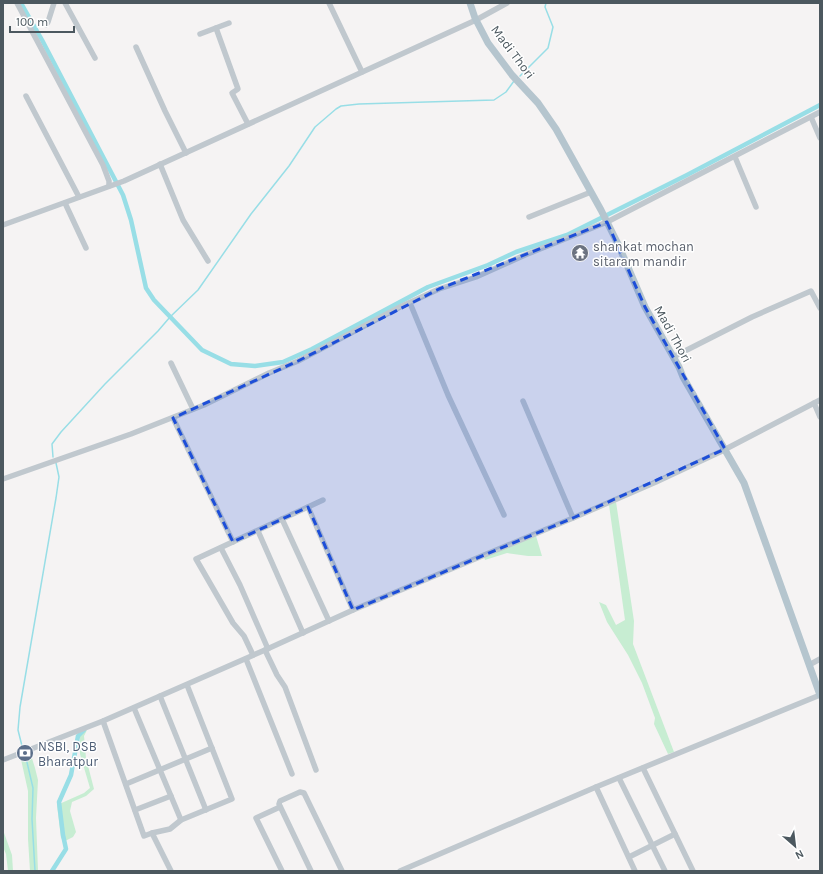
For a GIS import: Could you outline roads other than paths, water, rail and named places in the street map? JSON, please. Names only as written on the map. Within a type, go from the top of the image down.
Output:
[{"type":"main road","name":"Madi Thori","points":[[470,3],[476,20],[488,43],[512,74],[538,103],[556,129],[602,211],[645,307],[744,483],[820,695]]},
{"type":"street","points":[[18,3],[102,165],[110,186]]},
{"type":"street","points":[[46,25],[54,3]]},
{"type":"street","points":[[65,3],[95,58]]},
{"type":"street","points":[[328,3],[362,72]]},
{"type":"street","points":[[3,225],[124,181],[476,20],[507,3]]},
{"type":"street","points":[[200,34],[229,23]]},
{"type":"street","points":[[216,28],[238,89],[232,94],[248,124]]},
{"type":"street","points":[[136,47],[186,153]]},
{"type":"street","points":[[26,96],[79,197]]},
{"type":"street","points":[[3,479],[193,410],[298,361],[438,289],[476,277],[606,221],[735,157],[820,112]]},
{"type":"street","points":[[811,117],[820,138]]},
{"type":"street","points":[[735,157],[756,207]]},
{"type":"street","points":[[160,164],[183,220],[208,261]]},
{"type":"street","points":[[529,217],[591,192]]},
{"type":"street","points":[[65,203],[86,248]]},
{"type":"street","points":[[673,357],[752,317],[811,291],[820,308]]},
{"type":"street","points":[[410,303],[448,395],[504,515]]},
{"type":"street","points":[[171,363],[193,410]]},
{"type":"street","points":[[3,760],[134,708],[353,610],[656,482],[725,449],[820,400]]},
{"type":"street","points":[[523,401],[573,518]]},
{"type":"street","points":[[814,403],[820,417]]},
{"type":"street","points":[[174,418],[233,542]]},
{"type":"street","points":[[253,655],[244,636],[233,623],[196,559],[323,500]]},
{"type":"street","points":[[308,508],[353,610]]},
{"type":"street","points":[[282,519],[329,621]]},
{"type":"street","points":[[258,531],[303,633]]},
{"type":"street","points":[[221,548],[240,585],[277,675],[285,687],[316,770]]},
{"type":"street","points":[[246,658],[292,774]]},
{"type":"street","points":[[809,665],[820,659]]},
{"type":"street","points":[[103,721],[144,836],[152,832],[170,828],[181,820],[232,799],[186,685]]},
{"type":"street","points":[[400,871],[596,787],[820,695]]},
{"type":"street","points":[[160,696],[206,810]]},
{"type":"street","points":[[134,708],[181,820]]},
{"type":"street","points":[[126,784],[212,748]]},
{"type":"street","points":[[643,768],[693,871]]},
{"type":"street","points":[[619,778],[665,871]]},
{"type":"street","points":[[596,787],[635,871]]},
{"type":"street","points":[[311,871],[279,804],[280,801],[300,792],[304,792],[342,871]]},
{"type":"street","points":[[135,810],[171,796]]},
{"type":"street","points":[[280,807],[256,818],[282,871]]},
{"type":"street","points":[[152,832],[171,871]]},
{"type":"street","points":[[628,857],[675,834]]},
{"type":"waterway","points":[[21,3],[123,195],[131,220],[146,288],[154,300],[202,350],[231,364],[255,366],[283,362],[312,349],[428,287],[488,265],[516,252],[567,235],[687,175],[820,105]]},
{"type":"waterway","points":[[520,76],[548,48],[553,27],[545,7],[546,3]]},
{"type":"waterway","points":[[53,457],[52,444],[61,432],[105,384],[198,290],[251,214],[289,166],[315,127],[336,109],[341,106],[359,104],[494,100],[506,92],[514,81]]},
{"type":"waterway","points":[[23,750],[18,730],[20,707],[56,498],[59,477],[56,463]]},
{"type":"waterway","points":[[52,871],[66,849],[59,802],[71,775],[78,736],[84,730]]},
{"type":"waterway","points":[[26,758],[33,788],[32,819],[35,871]]},
{"type":"place","name":"shankat mochan sitaram mandir","points":[[580,253]]},
{"type":"place","name":"NSBI, DSB Bharatpur","points":[[25,753]]}]
